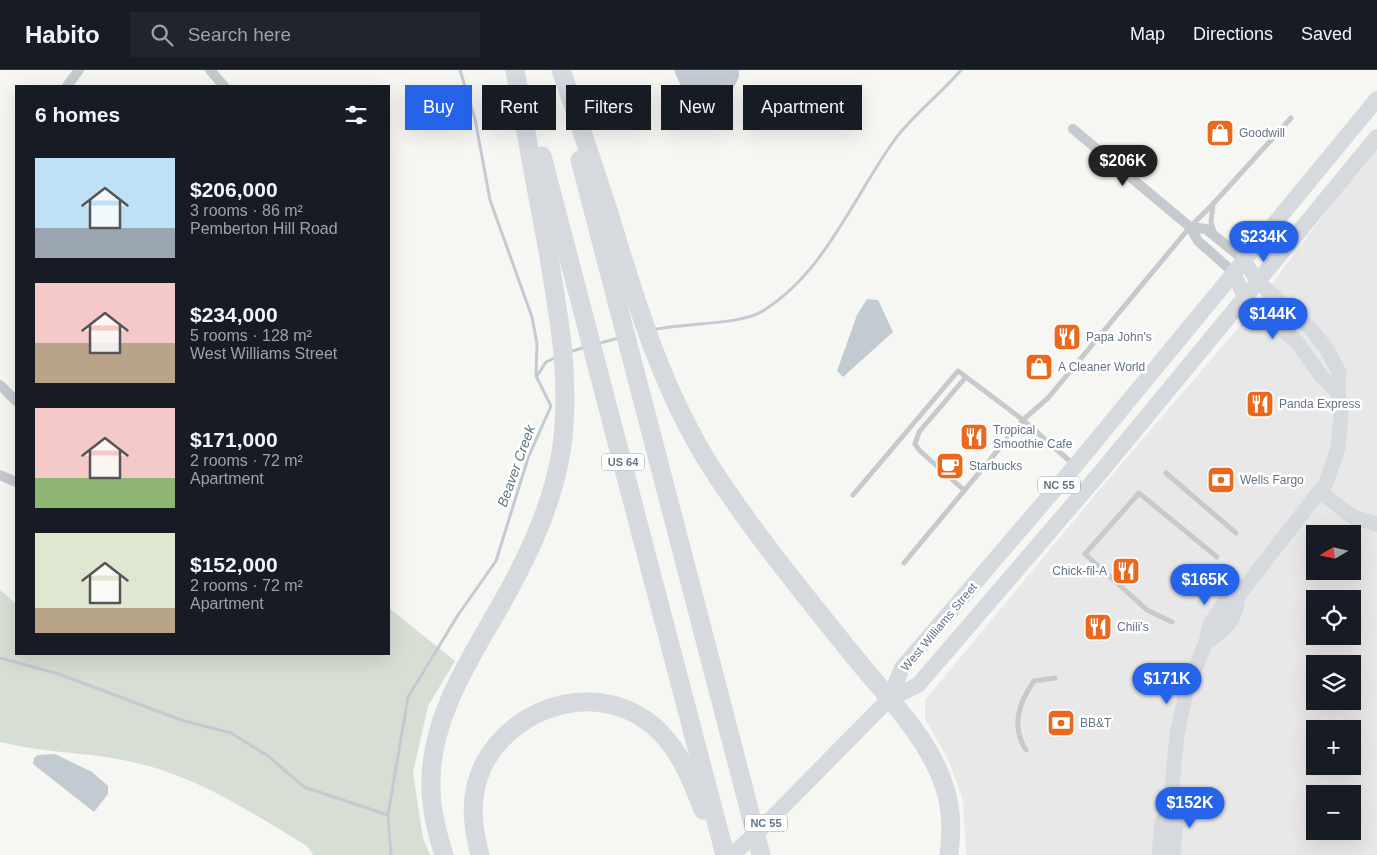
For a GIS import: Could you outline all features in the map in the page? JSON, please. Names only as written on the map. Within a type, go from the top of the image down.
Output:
[{"type":"highway","points":[[444,855],[433,812],[430,785],[438,732],[461,676],[540,527],[561,454],[566,414],[566,368],[561,324],[515,70]]},
{"type":"highway","name":"US 64","points":[[519,70],[725,855]]},
{"type":"highway","name":"US 64","points":[[556,70],[761,855]]},
{"type":"highway","points":[[561,70],[599,182],[640,313],[661,372],[684,422],[712,468],[760,536],[913,727],[942,780],[950,804],[952,832],[949,855]]},
{"type":"highway","points":[[480,855],[474,835],[472,813],[475,790],[482,767],[493,749],[510,730],[526,718],[558,704],[582,701],[623,708],[658,730],[676,751],[688,774],[721,855]]},
{"type":"main road","name":"West Williams Street","points":[[889,699],[902,668],[1075,466],[1377,99]]},
{"type":"main road","name":"West Williams Street","points":[[889,699],[918,686],[1100,473],[1377,136]]},
{"type":"main road","name":"NC 55","points":[[732,855],[889,699]]},
{"type":"street","points":[[68,85],[79,70]]},
{"type":"street","points":[[210,70],[223,85]]},
{"type":"street","points":[[1073,129],[1190,227],[1198,241],[1233,272],[1245,298],[1297,342],[1321,376],[1338,392]]},
{"type":"street","points":[[1159,855],[1162,823],[1170,807],[1179,718],[1187,688],[1206,642],[1210,624],[1226,602],[1238,596],[1320,492],[1332,470],[1338,448],[1341,413],[1338,392],[1339,372],[1321,340],[1258,282],[1244,259],[1206,229],[1190,227]]},
{"type":"street","points":[[0,385],[15,400]]},
{"type":"street","points":[[0,475],[15,482]]},
{"type":"street","points":[[1320,492],[1353,517],[1377,524]]},
{"type":"street","points":[[1170,807],[1176,824],[1173,855]]},
{"type":"lane","points":[[904,562],[1023,420],[1053,392],[1190,227],[1292,118]]},
{"type":"lane","points":[[1213,204],[1211,222],[1215,235]]},
{"type":"lane","points":[[853,495],[958,371],[1023,420],[1075,466]]},
{"type":"lane","points":[[964,490],[920,451],[915,444],[919,432],[966,376]]},
{"type":"lane","points":[[1166,473],[1236,533]]},
{"type":"lane","points":[[1172,622],[1147,610],[1085,554],[1139,494],[1217,557]]},
{"type":"lane","points":[[1026,750],[1018,737],[1019,716],[1024,695],[1034,681],[1054,678]]},
{"type":"shaded area","points":[[674,70],[739,70],[739,77],[733,89],[733,85],[681,85]]},
{"type":"shaded area","points":[[1377,145],[1377,855],[966,855],[963,800],[949,761],[925,719],[925,700],[1105,483],[1239,327]]},
{"type":"shaded area","points":[[867,299],[878,300],[893,332],[843,377],[837,371],[857,315]]},
{"type":"shaded area","points":[[0,590],[15,603],[15,655],[390,655],[390,609],[455,661],[428,706],[413,773],[423,838],[430,855],[313,855],[307,846],[243,808],[176,775],[128,761],[16,746],[0,742]]},
{"type":"shaded area","points":[[55,754],[92,772],[108,786],[108,794],[94,812],[33,764],[34,758],[38,755]]},
{"type":"waterway","name":"Beaver Creek","points":[[391,855],[388,815],[408,697],[458,615],[496,561],[528,458],[551,406],[536,376],[537,344],[532,317],[490,200],[475,119],[460,70]]},
{"type":"waterway","points":[[652,330],[724,322],[751,316],[761,312],[783,296],[820,257],[893,142],[917,114],[961,70]]},
{"type":"waterway","points":[[596,344],[619,338]]},
{"type":"waterway","points":[[570,352],[585,347]]},
{"type":"waterway","points":[[537,376],[546,362],[557,357]]},
{"type":"waterway","points":[[0,658],[59,674],[181,720],[231,733],[268,756],[304,787],[388,815]]},
{"type":"place","name":"Goodwill","points":[[1220,133]]},
{"type":"place","name":"Papa John's","points":[[1067,337]]},
{"type":"place","name":"A Cleaner World","points":[[1039,367]]},
{"type":"place","name":"Panda Express","points":[[1260,404]]},
{"type":"place","name":"Tropical Smoothie Cafe","points":[[974,437]]},
{"type":"place","name":"Starbucks","points":[[950,466]]},
{"type":"place","name":"Wells Fargo","points":[[1221,480]]},
{"type":"place","name":"Chick-fil-A","points":[[1126,571]]},
{"type":"place","name":"Chili's","points":[[1098,627]]},
{"type":"place","name":"BB&T","points":[[1061,723]]}]
